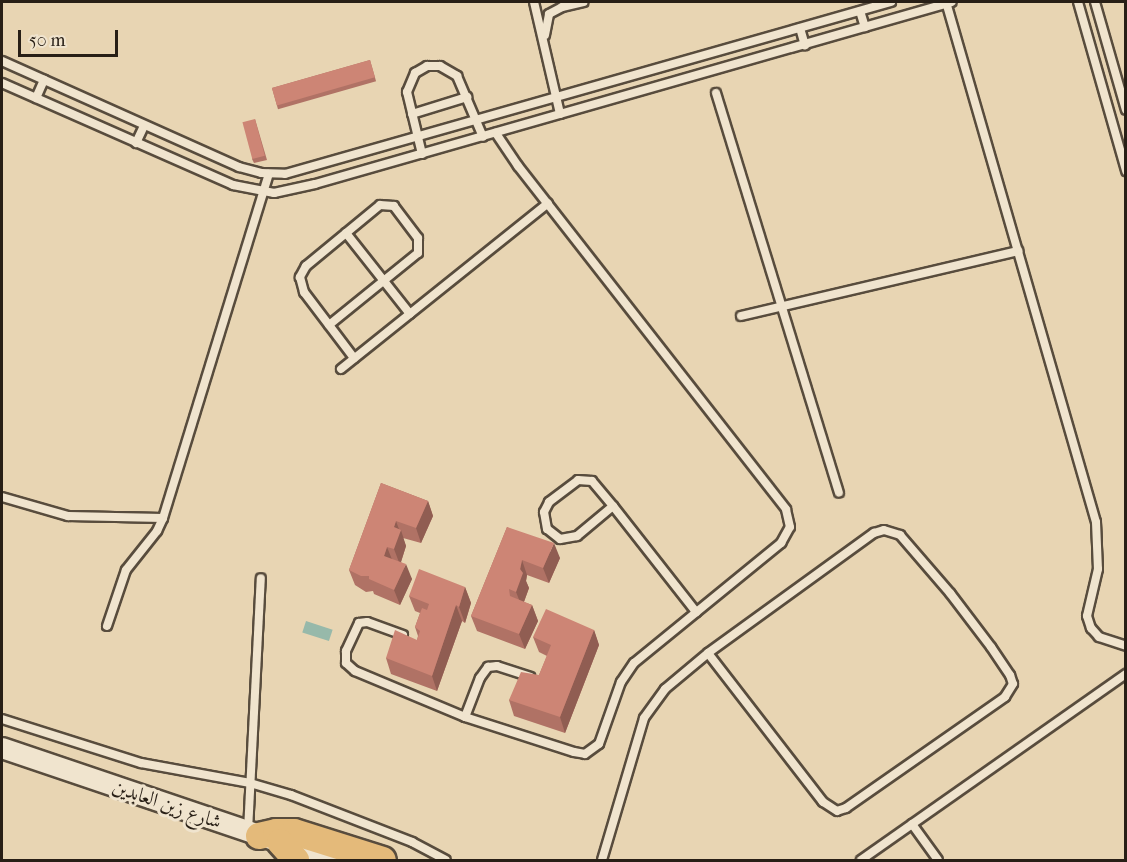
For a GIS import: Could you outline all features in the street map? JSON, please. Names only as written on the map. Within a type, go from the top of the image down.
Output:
[{"type":"highway","points":[[271,843],[276,832],[294,832],[383,861]]},
{"type":"street","name":"شارع زين العابدين","points":[[2,748],[271,843],[332,861]]},
{"type":"lane","points":[[534,2],[560,114]]},
{"type":"lane","points":[[546,55],[544,28],[549,14],[562,7],[584,2]]},
{"type":"lane","points":[[2,61],[239,167],[269,174],[296,171],[891,2]]},
{"type":"lane","points":[[2,82],[233,185],[262,193],[302,188],[948,2],[1096,522],[1098,569],[1087,616],[1091,627],[1099,637],[1125,646]]},
{"type":"lane","points":[[1078,2],[1125,171]]},
{"type":"lane","points":[[1095,2],[1125,110]]},
{"type":"lane","points":[[860,11],[865,27]]},
{"type":"lane","points":[[800,28],[805,45]]},
{"type":"lane","points":[[422,154],[412,114],[408,85],[415,73],[427,66],[440,66],[452,71],[467,97],[483,137]]},
{"type":"lane","points":[[36,98],[44,80]]},
{"type":"lane","points":[[716,93],[839,493]]},
{"type":"lane","points":[[412,114],[467,97]]},
{"type":"lane","points":[[136,143],[144,126]]},
{"type":"lane","points":[[405,635],[367,622],[359,623],[346,651],[346,663],[355,671],[465,717],[574,752],[591,752],[599,744],[627,672],[643,654],[782,543],[790,527],[789,514],[512,158],[496,133]]},
{"type":"lane","points":[[107,626],[126,570],[158,531],[163,518],[269,174]]},
{"type":"lane","points":[[341,369],[548,203]]},
{"type":"lane","points":[[329,325],[416,256],[420,248],[418,238],[396,208],[390,204],[380,205],[306,266],[300,277],[302,289],[329,325],[354,358]]},
{"type":"lane","points":[[346,233],[410,314]]},
{"type":"lane","points":[[741,316],[1018,251]]},
{"type":"lane","points":[[612,506],[572,538],[555,537],[547,529],[543,518],[549,502],[574,482],[583,479],[595,484],[696,612]]},
{"type":"lane","points":[[2,497],[68,516],[163,518]]},
{"type":"lane","points":[[602,861],[644,718],[665,688],[708,653],[874,533],[890,530],[900,535],[950,593],[991,647],[1010,675],[1013,684],[1005,697],[846,808],[837,811],[823,802],[708,653]]},
{"type":"lane","points":[[261,578],[250,783],[271,843]]},
{"type":"lane","points":[[465,717],[480,678],[488,667],[497,666],[537,679]]},
{"type":"lane","points":[[861,861],[1125,674]]},
{"type":"lane","points":[[2,718],[141,763],[250,783],[291,795],[412,842],[446,861]]},
{"type":"lane","points":[[912,824],[938,861]]},
{"type":"shaded area","points":[[306,621],[333,630],[329,641],[302,632]]},
{"type":"building","points":[[370,60],[375,77],[277,105],[272,88]]},
{"type":"building","points":[[255,119],[265,156],[252,159],[242,122]]},
{"type":"building","points":[[381,483],[428,501],[416,528],[396,521],[394,527],[401,530],[394,549],[387,547],[384,556],[406,564],[394,590],[369,579],[369,576],[361,576],[349,570]]},
{"type":"building","points":[[507,527],[554,543],[543,568],[522,560],[520,569],[523,573],[516,592],[509,589],[510,596],[532,605],[519,634],[471,616]]},
{"type":"building","points":[[419,569],[465,587],[459,607],[456,605],[432,676],[386,658],[395,630],[417,640],[420,631],[415,627],[422,608],[427,610],[429,604],[409,596]]},
{"type":"building","points":[[546,609],[594,630],[560,717],[509,700],[521,672],[539,675],[551,645],[533,637]]}]
